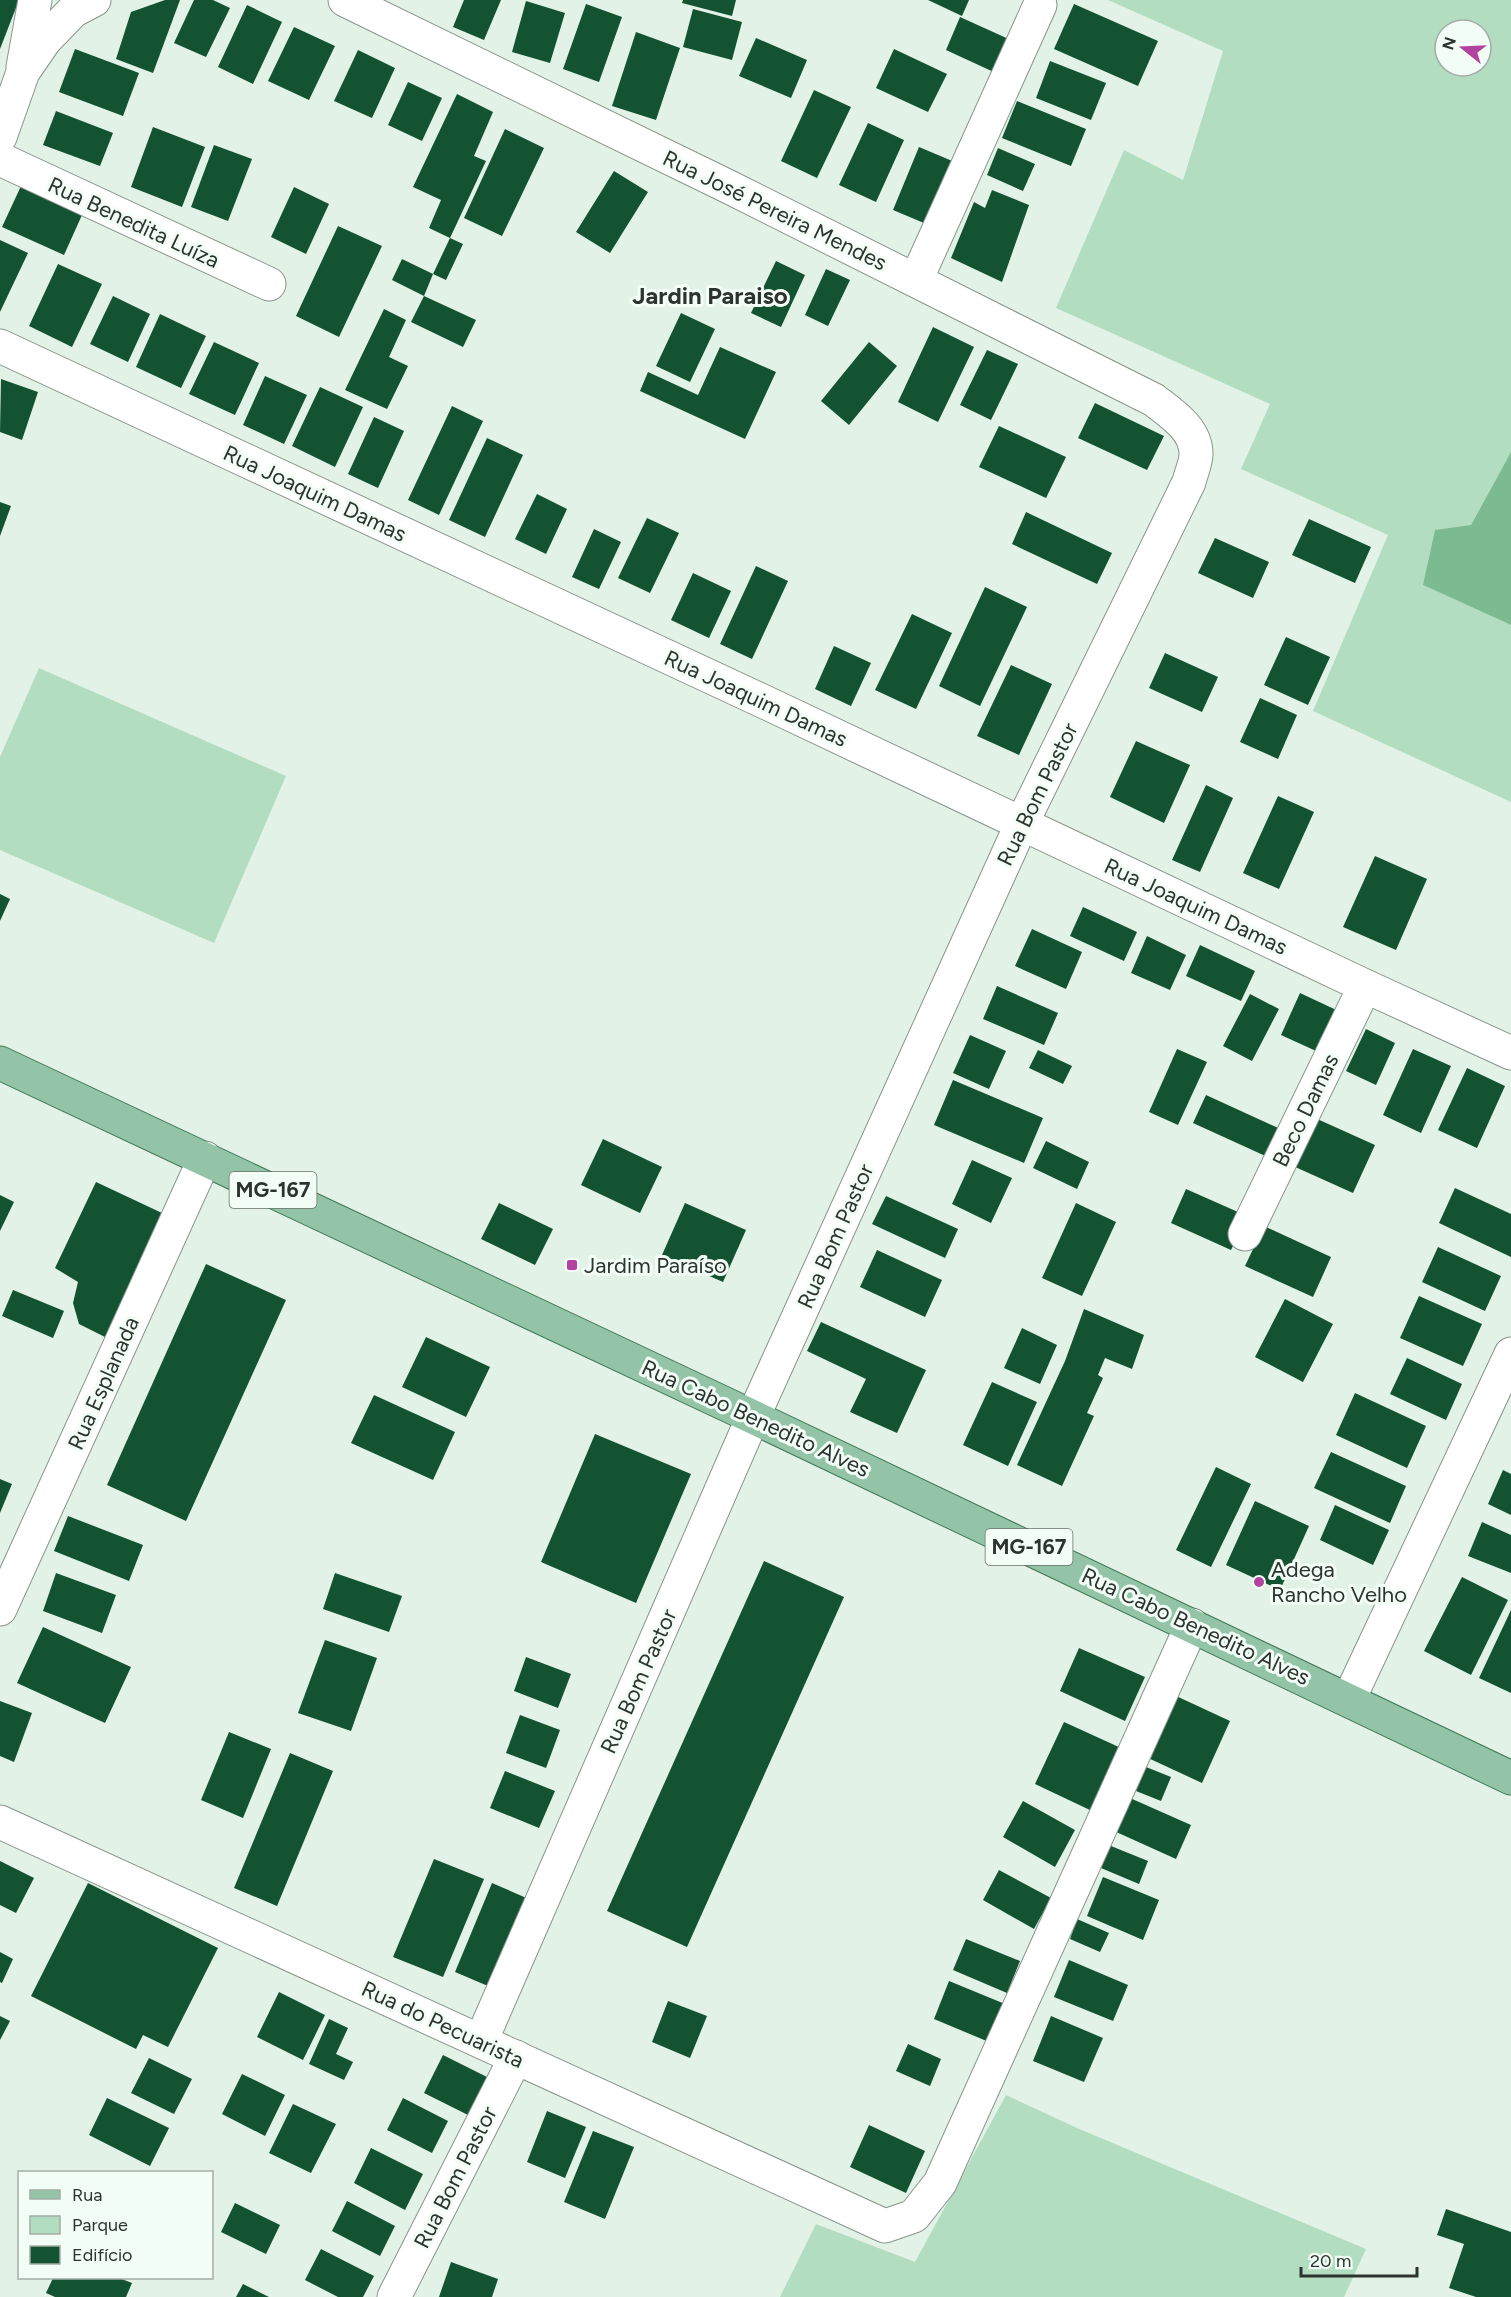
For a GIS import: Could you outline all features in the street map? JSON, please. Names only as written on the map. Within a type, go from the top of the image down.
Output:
[{"type":"main road","name":"Rua Cabo Benedito Alves","points":[[0,1063],[1349,1699],[1511,1778]]},
{"type":"street","points":[[0,136],[23,72],[35,0]]},
{"type":"street","points":[[23,72],[45,40],[73,11],[94,0]]},
{"type":"street","name":"Rua José Pereira Mendes","points":[[345,0],[717,181],[1154,400],[1178,418],[1193,437]]},
{"type":"street","points":[[916,280],[1040,5]]},
{"type":"street","name":"Rua Benedita Luíza","points":[[0,159],[269,284]]},
{"type":"street","name":"Rua Joaquim Damas","points":[[0,346],[1511,1053]]},
{"type":"street","name":"Rua Bom Pastor","points":[[481,2041],[753,1417],[1022,823],[1189,482],[1196,455],[1193,437]]},
{"type":"street","name":"Beco Damas","points":[[1245,1234],[1365,986]]},
{"type":"street","name":"Rua Esplanada","points":[[0,1609],[205,1158]]},
{"type":"street","points":[[1349,1699],[1511,1354]]},
{"type":"street","name":"Rua do Pecuarista","points":[[0,1822],[885,2226],[914,2216],[940,2183],[1192,1625]]},
{"type":"street","name":"Rua Bom Pastor","points":[[394,2297],[516,2057]]},
{"type":"green space","points":[[1108,0],[1511,0],[1511,452],[1471,525],[1423,585],[1511,625],[1511,802],[1313,711],[1388,535],[1241,469],[1270,404],[1056,308],[1124,150],[1183,180],[1223,51]]},
{"type":"green space","points":[[1511,452],[1511,625],[1423,585],[1435,530],[1471,525]]},
{"type":"green space","points":[[39,668],[286,776],[214,943],[0,850],[0,757]]},
{"type":"green space","points":[[1006,2095],[1077,2128],[1366,2249],[1344,2297],[780,2297],[816,2224],[915,2262]]},
{"type":"building","points":[[0,0],[19,0],[0,49]]},
{"type":"building","points":[[165,0],[180,0],[153,73],[116,59],[131,12]]},
{"type":"building","points":[[194,0],[213,0],[230,8],[206,57],[174,43]]},
{"type":"building","points":[[464,0],[501,0],[484,40],[453,27]]},
{"type":"building","points":[[683,0],[736,0],[732,16],[682,3]]},
{"type":"building","points":[[928,0],[969,0],[962,16]]},
{"type":"building","points":[[526,1],[565,13],[550,63],[512,52]]},
{"type":"building","points":[[586,4],[622,17],[599,82],[563,69]]},
{"type":"building","points":[[1074,4],[1158,41],[1138,86],[1054,49]]},
{"type":"building","points":[[247,5],[282,22],[253,84],[218,67]]},
{"type":"building","points":[[693,9],[742,22],[732,60],[683,47]]},
{"type":"building","points":[[960,17],[1013,41],[998,74],[946,50]]},
{"type":"building","points":[[294,27],[335,46],[309,100],[268,81]]},
{"type":"building","points":[[636,32],[680,48],[656,120],[612,106]]},
{"type":"building","points":[[756,38],[807,60],[791,98],[739,76]]},
{"type":"building","points":[[75,49],[139,73],[123,116],[59,92]]},
{"type":"building","points":[[894,49],[947,74],[928,112],[876,88]]},
{"type":"building","points":[[358,50],[395,68],[372,118],[334,101]]},
{"type":"building","points":[[1050,61],[1106,83],[1091,120],[1036,98]]},
{"type":"building","points":[[408,82],[442,98],[422,141],[388,125]]},
{"type":"building","points":[[814,90],[851,107],[817,178],[781,161]]},
{"type":"building","points":[[457,94],[493,112],[474,156],[486,161],[450,238],[429,228],[441,200],[413,187]]},
{"type":"building","points":[[1017,101],[1086,129],[1071,166],[1002,138]]},
{"type":"building","points":[[56,111],[113,133],[100,166],[43,145]]},
{"type":"building","points":[[868,123],[904,140],[876,202],[839,185]]},
{"type":"building","points":[[153,127],[205,147],[182,207],[131,187]]},
{"type":"building","points":[[505,129],[544,148],[502,236],[464,218]]},
{"type":"building","points":[[214,145],[252,159],[228,221],[191,207]]},
{"type":"building","points":[[919,147],[957,163],[931,226],[893,210]]},
{"type":"building","points":[[998,148],[1035,164],[1023,191],[987,175]]},
{"type":"building","points":[[614,171],[648,192],[610,253],[576,232]]},
{"type":"building","points":[[21,186],[82,215],[64,255],[2,227]]},
{"type":"building","points":[[294,187],[329,204],[306,254],[271,237]]},
{"type":"building","points":[[992,190],[1029,205],[1002,282],[951,258],[974,202],[985,208]]},
{"type":"building","points":[[338,226],[382,246],[339,337],[296,316]]},
{"type":"building","points":[[450,238],[463,244],[446,280],[433,274]]},
{"type":"building","points":[[0,240],[28,253],[0,312]]},
{"type":"building","points":[[402,259],[433,274],[424,296],[392,280]]},
{"type":"building","points":[[776,261],[805,275],[781,327],[751,313]]},
{"type":"building","points":[[58,264],[102,284],[72,347],[29,326]]},
{"type":"building","points":[[826,269],[850,280],[828,326],[805,315]]},
{"type":"building","points":[[113,296],[150,314],[128,362],[90,344]]},
{"type":"building","points":[[424,296],[476,320],[463,347],[411,322]]},
{"type":"building","points":[[384,309],[406,320],[389,357],[408,366],[387,409],[345,390]]},
{"type":"building","points":[[681,313],[715,329],[690,382],[656,366]]},
{"type":"building","points":[[160,314],[206,336],[181,388],[136,367]]},
{"type":"building","points":[[933,327],[974,347],[938,422],[898,402]]},
{"type":"building","points":[[214,342],[259,363],[235,415],[189,394]]},
{"type":"building","points":[[869,342],[897,366],[849,425],[821,401]]},
{"type":"building","points":[[720,347],[776,372],[745,439],[640,391],[648,372],[698,395]]},
{"type":"building","points":[[987,350],[1018,364],[991,420],[960,405]]},
{"type":"building","points":[[265,376],[307,395],[284,444],[243,425]]},
{"type":"building","points":[[1,379],[38,392],[22,440],[0,432]]},
{"type":"building","points":[[320,387],[363,407],[335,467],[292,446]]},
{"type":"building","points":[[1095,403],[1164,436],[1147,470],[1078,438]]},
{"type":"building","points":[[452,406],[483,421],[439,515],[408,500]]},
{"type":"building","points":[[374,417],[404,431],[378,488],[348,474]]},
{"type":"building","points":[[999,426],[1066,457],[1046,498],[979,467]]},
{"type":"building","points":[[487,438],[523,455],[485,537],[449,520]]},
{"type":"building","points":[[537,494],[567,509],[546,554],[515,539]]},
{"type":"building","points":[[0,502],[11,506],[0,536]]},
{"type":"building","points":[[1026,512],[1112,553],[1097,584],[1012,544]]},
{"type":"building","points":[[647,518],[679,533],[650,593],[618,578]]},
{"type":"building","points":[[1309,519],[1371,547],[1355,583],[1292,555]]},
{"type":"building","points":[[594,529],[621,542],[599,589],[572,577]]},
{"type":"building","points":[[1215,538],[1269,562],[1253,598],[1198,573]]},
{"type":"building","points":[[756,566],[788,581],[752,659],[720,644]]},
{"type":"building","points":[[693,573],[731,591],[709,638],[671,620]]},
{"type":"building","points":[[985,587],[1027,607],[980,706],[939,686]]},
{"type":"building","points":[[912,614],[952,633],[916,709],[875,690]]},
{"type":"building","points":[[1286,637],[1330,657],[1308,705],[1264,685]]},
{"type":"building","points":[[834,646],[871,663],[851,706],[815,689]]},
{"type":"building","points":[[1165,653],[1218,677],[1202,712],[1149,688]]},
{"type":"building","points":[[1011,665],[1052,684],[1019,755],[977,736]]},
{"type":"building","points":[[1260,698],[1297,715],[1278,759],[1240,742]]},
{"type":"building","points":[[1136,741],[1190,765],[1164,823],[1110,797]]},
{"type":"building","points":[[1206,785],[1233,798],[1200,872],[1172,860]]},
{"type":"building","points":[[1278,796],[1314,812],[1279,889],[1243,873]]},
{"type":"building","points":[[1375,856],[1427,879],[1396,950],[1343,927]]},
{"type":"building","points":[[0,894],[10,899],[0,921]]},
{"type":"building","points":[[1083,907],[1137,932],[1124,961],[1070,936]]},
{"type":"building","points":[[1032,929],[1082,952],[1066,989],[1015,966]]},
{"type":"building","points":[[1147,936],[1186,955],[1170,990],[1131,973]]},
{"type":"building","points":[[1200,945],[1255,971],[1241,1001],[1186,976]]},
{"type":"building","points":[[997,986],[1058,1013],[1044,1045],[983,1019]]},
{"type":"building","points":[[1300,993],[1347,1015],[1327,1056],[1281,1035]]},
{"type":"building","points":[[1250,994],[1279,1009],[1252,1061],[1223,1046]]},
{"type":"building","points":[[1366,1029],[1395,1043],[1376,1085],[1346,1071]]},
{"type":"building","points":[[970,1035],[1006,1051],[989,1089],[953,1073]]},
{"type":"building","points":[[1177,1049],[1207,1062],[1178,1125],[1149,1112]]},
{"type":"building","points":[[1413,1049],[1451,1066],[1421,1133],[1383,1115]]},
{"type":"building","points":[[1038,1050],[1072,1066],[1063,1084],[1029,1068]]},
{"type":"building","points":[[1467,1068],[1505,1086],[1477,1148],[1438,1130]]},
{"type":"building","points":[[953,1080],[1043,1118],[1024,1163],[934,1125]]},
{"type":"building","points":[[1206,1095],[1287,1132],[1274,1160],[1193,1123]]},
{"type":"building","points":[[1315,1118],[1375,1145],[1353,1193],[1293,1166]]},
{"type":"building","points":[[603,1139],[662,1167],[640,1213],[581,1185]]},
{"type":"building","points":[[1046,1141],[1089,1162],[1077,1189],[1033,1168]]},
{"type":"building","points":[[972,1160],[1012,1178],[991,1223],[952,1204]]},
{"type":"building","points":[[96,1182],[162,1213],[107,1338],[79,1324],[73,1303],[78,1282],[55,1268]]},
{"type":"building","points":[[1455,1188],[1511,1214],[1511,1257],[1439,1223]]},
{"type":"building","points":[[1186,1189],[1247,1216],[1231,1250],[1171,1223]]},
{"type":"building","points":[[0,1195],[14,1202],[0,1231]]},
{"type":"building","points":[[886,1196],[958,1229],[945,1258],[872,1224]]},
{"type":"building","points":[[499,1203],[553,1229],[535,1265],[481,1239]]},
{"type":"building","points":[[685,1203],[746,1230],[723,1282],[662,1255]]},
{"type":"building","points":[[1076,1203],[1116,1222],[1082,1296],[1042,1278]]},
{"type":"building","points":[[1264,1226],[1331,1257],[1313,1297],[1245,1266]]},
{"type":"building","points":[[1438,1247],[1501,1276],[1485,1311],[1422,1282]]},
{"type":"building","points":[[877,1250],[942,1280],[925,1317],[860,1287]]},
{"type":"building","points":[[206,1264],[286,1300],[186,1521],[107,1485]]},
{"type":"building","points":[[13,1290],[64,1311],[53,1338],[2,1316]]},
{"type":"building","points":[[1419,1296],[1482,1324],[1463,1366],[1400,1338]]},
{"type":"building","points":[[1285,1299],[1333,1324],[1303,1382],[1255,1357]]},
{"type":"building","points":[[1084,1309],[1144,1335],[1132,1369],[1105,1358],[1098,1375],[1103,1378],[1087,1413],[1094,1416],[1062,1486],[1017,1465],[1065,1361]]},
{"type":"building","points":[[821,1322],[926,1370],[897,1433],[850,1412],[866,1379],[807,1351]]},
{"type":"building","points":[[1022,1328],[1057,1345],[1040,1384],[1004,1368]]},
{"type":"building","points":[[426,1337],[490,1367],[466,1417],[402,1387]]},
{"type":"building","points":[[1407,1358],[1462,1384],[1446,1420],[1390,1394]]},
{"type":"building","points":[[992,1382],[1037,1402],[1008,1466],[963,1445]]},
{"type":"building","points":[[1355,1393],[1426,1426],[1407,1468],[1336,1435]]},
{"type":"building","points":[[374,1395],[455,1432],[433,1480],[351,1443]]},
{"type":"building","points":[[595,1434],[691,1474],[636,1603],[541,1562]]},
{"type":"building","points":[[1331,1452],[1406,1486],[1390,1523],[1314,1488]]},
{"type":"building","points":[[1216,1467],[1251,1484],[1211,1567],[1176,1550]]},
{"type":"building","points":[[1503,1470],[1511,1474],[1511,1515],[1488,1504]]},
{"type":"building","points":[[0,1479],[12,1484],[0,1513]]},
{"type":"building","points":[[1255,1501],[1309,1526],[1280,1590],[1226,1565]]},
{"type":"building","points":[[1335,1505],[1389,1530],[1373,1565],[1320,1540]]},
{"type":"building","points":[[68,1516],[143,1545],[129,1581],[54,1551]]},
{"type":"building","points":[[1482,1522],[1511,1535],[1511,1573],[1468,1556]]},
{"type":"building","points":[[764,1561],[844,1597],[687,1947],[607,1911]]},
{"type":"building","points":[[56,1573],[116,1595],[102,1633],[43,1611]]},
{"type":"building","points":[[335,1573],[402,1596],[389,1632],[323,1609]]},
{"type":"building","points":[[1462,1577],[1508,1600],[1471,1675],[1424,1651]]},
{"type":"building","points":[[1511,1610],[1511,1693],[1479,1678]]},
{"type":"building","points":[[43,1627],[131,1667],[105,1723],[17,1683]]},
{"type":"building","points":[[325,1640],[377,1658],[351,1731],[298,1713]]},
{"type":"building","points":[[1079,1648],[1145,1677],[1125,1721],[1060,1691]]},
{"type":"building","points":[[526,1657],[571,1674],[558,1708],[514,1691]]},
{"type":"building","points":[[1174,1695],[1230,1721],[1202,1783],[1146,1757]]},
{"type":"building","points":[[0,1701],[32,1713],[14,1762],[0,1756]]},
{"type":"building","points":[[520,1715],[560,1730],[546,1768],[506,1753]]},
{"type":"building","points":[[1064,1722],[1121,1748],[1092,1811],[1035,1784]]},
{"type":"building","points":[[229,1732],[271,1749],[243,1818],[201,1800]]},
{"type":"building","points":[[290,1753],[333,1771],[277,1906],[234,1888]]},
{"type":"building","points":[[1146,1767],[1171,1777],[1161,1801],[1136,1791]]},
{"type":"building","points":[[505,1771],[555,1791],[539,1828],[490,1808]]},
{"type":"building","points":[[1130,1798],[1191,1825],[1176,1859],[1114,1831]]},
{"type":"building","points":[[1023,1801],[1075,1830],[1055,1867],[1003,1837]]},
{"type":"building","points":[[1111,1846],[1148,1861],[1139,1884],[1101,1868]]},
{"type":"building","points":[[434,1859],[484,1879],[443,1977],[393,1957]]},
{"type":"building","points":[[0,1861],[34,1878],[16,1913],[0,1905]]},
{"type":"building","points":[[999,1870],[1051,1898],[1034,1929],[983,1900]]},
{"type":"building","points":[[1103,1877],[1159,1900],[1143,1940],[1087,1916]]},
{"type":"building","points":[[88,1883],[218,1948],[168,2047],[143,2035],[136,2049],[31,1996]]},
{"type":"building","points":[[492,1883],[531,1900],[495,1989],[455,1972]]},
{"type":"building","points":[[1077,1919],[1109,1933],[1100,1952],[1070,1939]]},
{"type":"building","points":[[966,1939],[1020,1961],[1007,1993],[953,1970]]},
{"type":"building","points":[[0,1952],[13,1959],[2,1983],[0,1982]]},
{"type":"building","points":[[1069,1960],[1128,1985],[1113,2021],[1054,1997]]},
{"type":"building","points":[[949,1981],[1005,2004],[989,2042],[934,2019]]},
{"type":"building","points":[[279,1992],[325,2015],[303,2060],[257,2037]]},
{"type":"building","points":[[668,2001],[707,2016],[690,2058],[652,2042]]},
{"type":"building","points":[[0,2016],[10,2021],[0,2040]]},
{"type":"building","points":[[1051,2016],[1103,2038],[1084,2082],[1033,2061]]},
{"type":"building","points":[[329,2019],[348,2028],[336,2054],[353,2062],[344,2080],[309,2064]]},
{"type":"building","points":[[908,2044],[941,2059],[930,2086],[896,2071]]},
{"type":"building","points":[[443,2055],[491,2079],[472,2117],[424,2093]]},
{"type":"building","points":[[149,2058],[192,2079],[174,2114],[131,2093]]},
{"type":"building","points":[[242,2074],[285,2095],[265,2136],[222,2114]]},
{"type":"building","points":[[107,2098],[169,2128],[150,2166],[89,2135]]},
{"type":"building","points":[[403,2098],[448,2121],[432,2153],[387,2130]]},
{"type":"building","points":[[293,2104],[336,2124],[311,2173],[269,2153]]},
{"type":"building","points":[[547,2111],[586,2127],[565,2178],[527,2162]]},
{"type":"building","points":[[869,2125],[925,2151],[906,2193],[850,2167]]},
{"type":"building","points":[[593,2131],[634,2147],[605,2219],[564,2202]]},
{"type":"building","points":[[371,2148],[423,2174],[405,2210],[354,2183]]},
{"type":"building","points":[[347,2201],[395,2226],[380,2256],[332,2231]]},
{"type":"building","points":[[235,2203],[280,2225],[266,2254],[221,2232]]},
{"type":"building","points":[[1446,2209],[1511,2232],[1511,2297],[1476,2297],[1449,2288],[1464,2244],[1437,2235]]},
{"type":"building","points":[[321,2249],[374,2276],[363,2297],[338,2297],[305,2280]]},
{"type":"building","points":[[451,2262],[498,2279],[492,2297],[439,2297]]},
{"type":"building","points":[[53,2279],[122,2279],[132,2283],[126,2297],[55,2297],[46,2293]]},
{"type":"building","points":[[243,2284],[269,2297],[236,2297]]},
{"type":"place","name":"Jardim Paraíso","points":[[572,1265]]},
{"type":"place","name":"Adega Rancho Velho","points":[[1259,1582]]},
{"type":"district","name":"Jardin Paraiso","points":[[710,296]]}]
